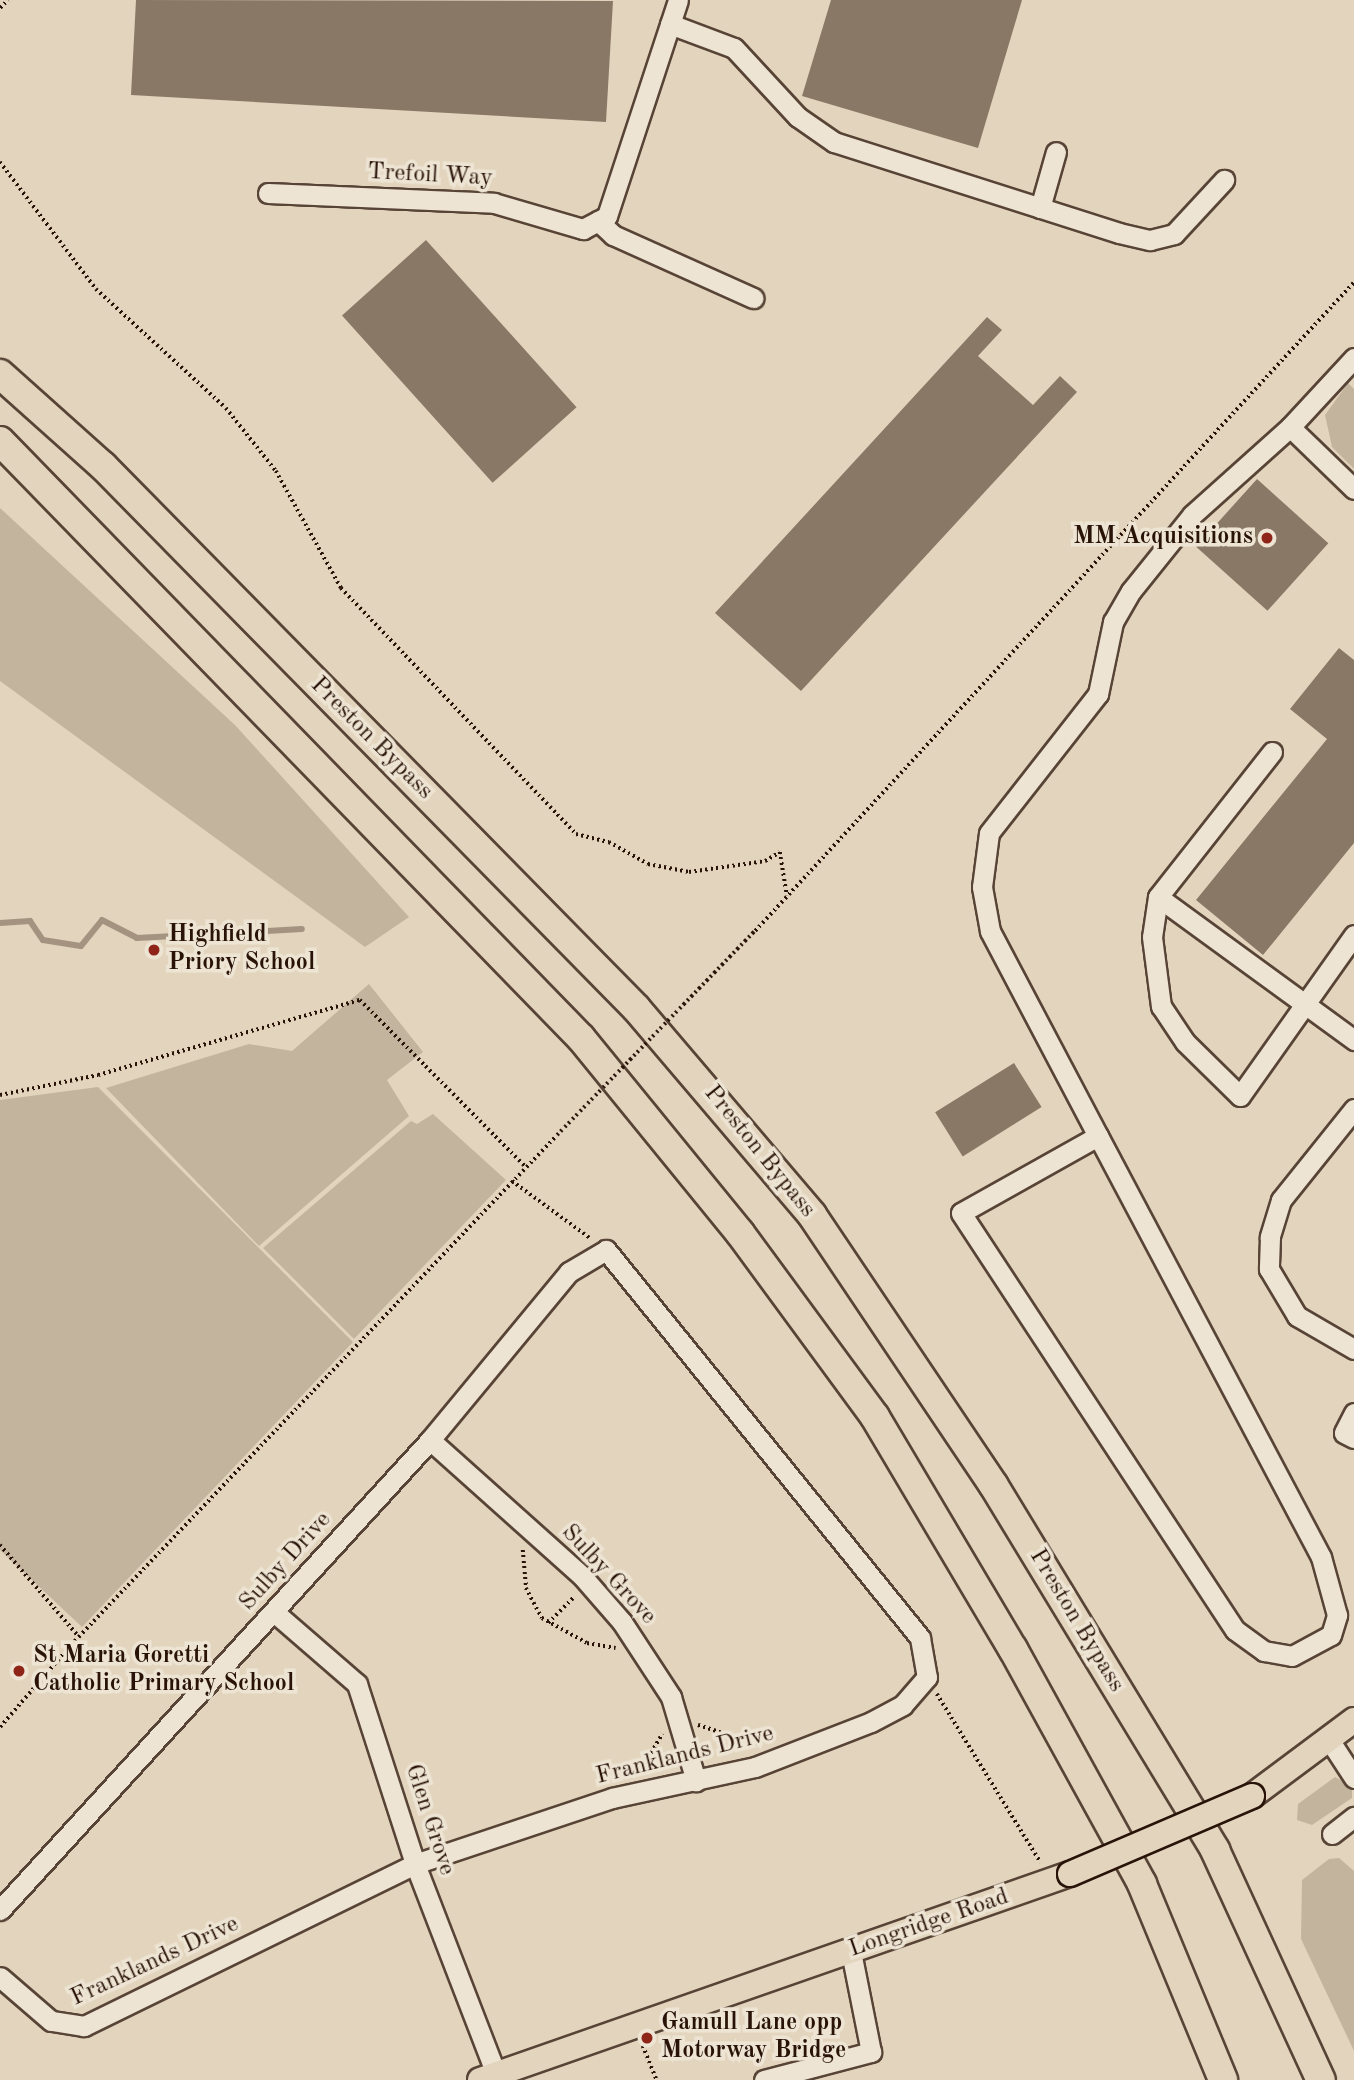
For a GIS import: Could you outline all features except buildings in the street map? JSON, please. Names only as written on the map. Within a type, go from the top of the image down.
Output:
[{"type":"highway","points":[[0,359],[103,466]]},
{"type":"highway","name":"Preston Bypass","points":[[0,374],[103,466],[636,1008],[812,1215],[994,1486],[1215,1850],[1321,2080]]},
{"type":"highway","points":[[2,443],[581,1038],[740,1233],[875,1417],[1013,1649],[1142,1884],[1223,2080]]},
{"type":"main road","name":"Longridge Road","points":[[488,2077],[1061,1878],[1252,1796],[1330,1741],[1354,1720]]},
{"type":"street","points":[[678,0],[607,216],[598,221],[613,235],[753,298]]},
{"type":"street","points":[[670,24],[734,48],[798,117],[834,142],[1119,233],[1150,240],[1174,234],[1224,180]]},
{"type":"street","points":[[1040,208],[1056,152]]},
{"type":"street","name":"Trefoil Way","points":[[268,192],[494,203],[583,229],[598,221]]},
{"type":"street","points":[[1098,1136],[961,1213],[1235,1630],[1264,1651],[1292,1656],[1331,1635],[1337,1615],[1334,1590],[1098,1136],[990,932],[982,858],[989,833],[1098,694],[1113,622],[1131,591],[1192,515],[1290,427],[1354,358]]},
{"type":"street","points":[[1290,427],[1354,489]]},
{"type":"street","points":[[1272,751],[1158,897],[1152,937],[1161,1006],[1185,1042],[1240,1096],[1301,1003],[1354,935]]},
{"type":"street","points":[[1158,897],[1354,1041]]},
{"type":"street","points":[[1354,1108],[1280,1200],[1270,1237],[1269,1269],[1297,1317],[1354,1349]]},
{"type":"street","points":[[606,1250],[920,1638],[927,1677]]},
{"type":"street","name":"Sulby Drive","points":[[0,1910],[430,1440],[569,1272],[606,1250]]},
{"type":"street","points":[[1354,1413],[1344,1433],[1354,1438]]},
{"type":"street","name":"Sulby Grove","points":[[430,1440],[589,1583],[636,1640],[671,1697],[696,1781]]},
{"type":"street","name":"Glen Grove","points":[[274,1612],[357,1684],[488,2077]]},
{"type":"street","name":"Franklands Drive","points":[[0,1977],[51,2021],[83,2026],[415,1864],[612,1797],[696,1781],[764,1764],[870,1722],[903,1705],[927,1677]]},
{"type":"street","points":[[1330,1741],[1354,1778]]},
{"type":"street","points":[[1332,1834],[1354,1816]]},
{"type":"street","points":[[764,2080],[871,2052],[850,1952]]},
{"type":"path","points":[[0,8],[8,0]]},
{"type":"path","points":[[0,162],[96,289],[226,408],[276,471],[341,588],[576,834],[610,842],[648,864],[689,872],[765,862],[780,852],[787,895]]},
{"type":"path","points":[[0,1727],[79,1637],[512,1181],[755,931],[1354,282]]},
{"type":"path","points":[[0,1095],[98,1075],[360,1000],[526,1167]]},
{"type":"path","points":[[512,1181],[606,1250]]},
{"type":"path","points":[[528,1527],[526,1588],[548,1623],[587,1643],[614,1648],[636,1640]]},
{"type":"path","points":[[0,1545],[79,1637]]},
{"type":"path","points":[[548,1623],[589,1583]]},
{"type":"path","points":[[927,1677],[1061,1878]]},
{"type":"path","points":[[634,2027],[657,2080]]},
{"type":"shaded area","points":[[1348,383],[1354,389],[1354,469],[1332,447],[1325,415]]},
{"type":"shaded area","points":[[0,508],[235,725],[409,917],[365,947],[0,681]]},
{"type":"shaded area","points":[[369,984],[423,1052],[387,1080],[409,1116],[259,1246],[106,1088],[249,1044],[292,1051]]},
{"type":"shaded area","points":[[98,1087],[353,1342],[82,1627],[0,1550],[0,1100]]},
{"type":"shaded area","points":[[433,1114],[506,1180],[354,1339],[263,1248],[411,1121],[417,1124]]},
{"type":"shaded area","points":[[1335,1777],[1352,1786],[1352,1798],[1312,1825],[1297,1820],[1298,1804]]},
{"type":"shaded area","points":[[1339,1858],[1354,1871],[1354,2051],[1301,1939],[1302,1880],[1329,1859]]},
{"type":"waterway","points":[[0,923],[30,921],[43,940],[81,946],[102,920],[137,938],[302,929]]},
{"type":"place","name":"MM Acquisitions","points":[[1267,538]]},
{"type":"place","name":"Highfield Priory School","points":[[154,950]]},
{"type":"place","name":"St Maria Goretti Catholic Primary School","points":[[19,1671]]},
{"type":"place","name":"Gamull Lane opp Motorway Bridge","points":[[647,2038]]}]
